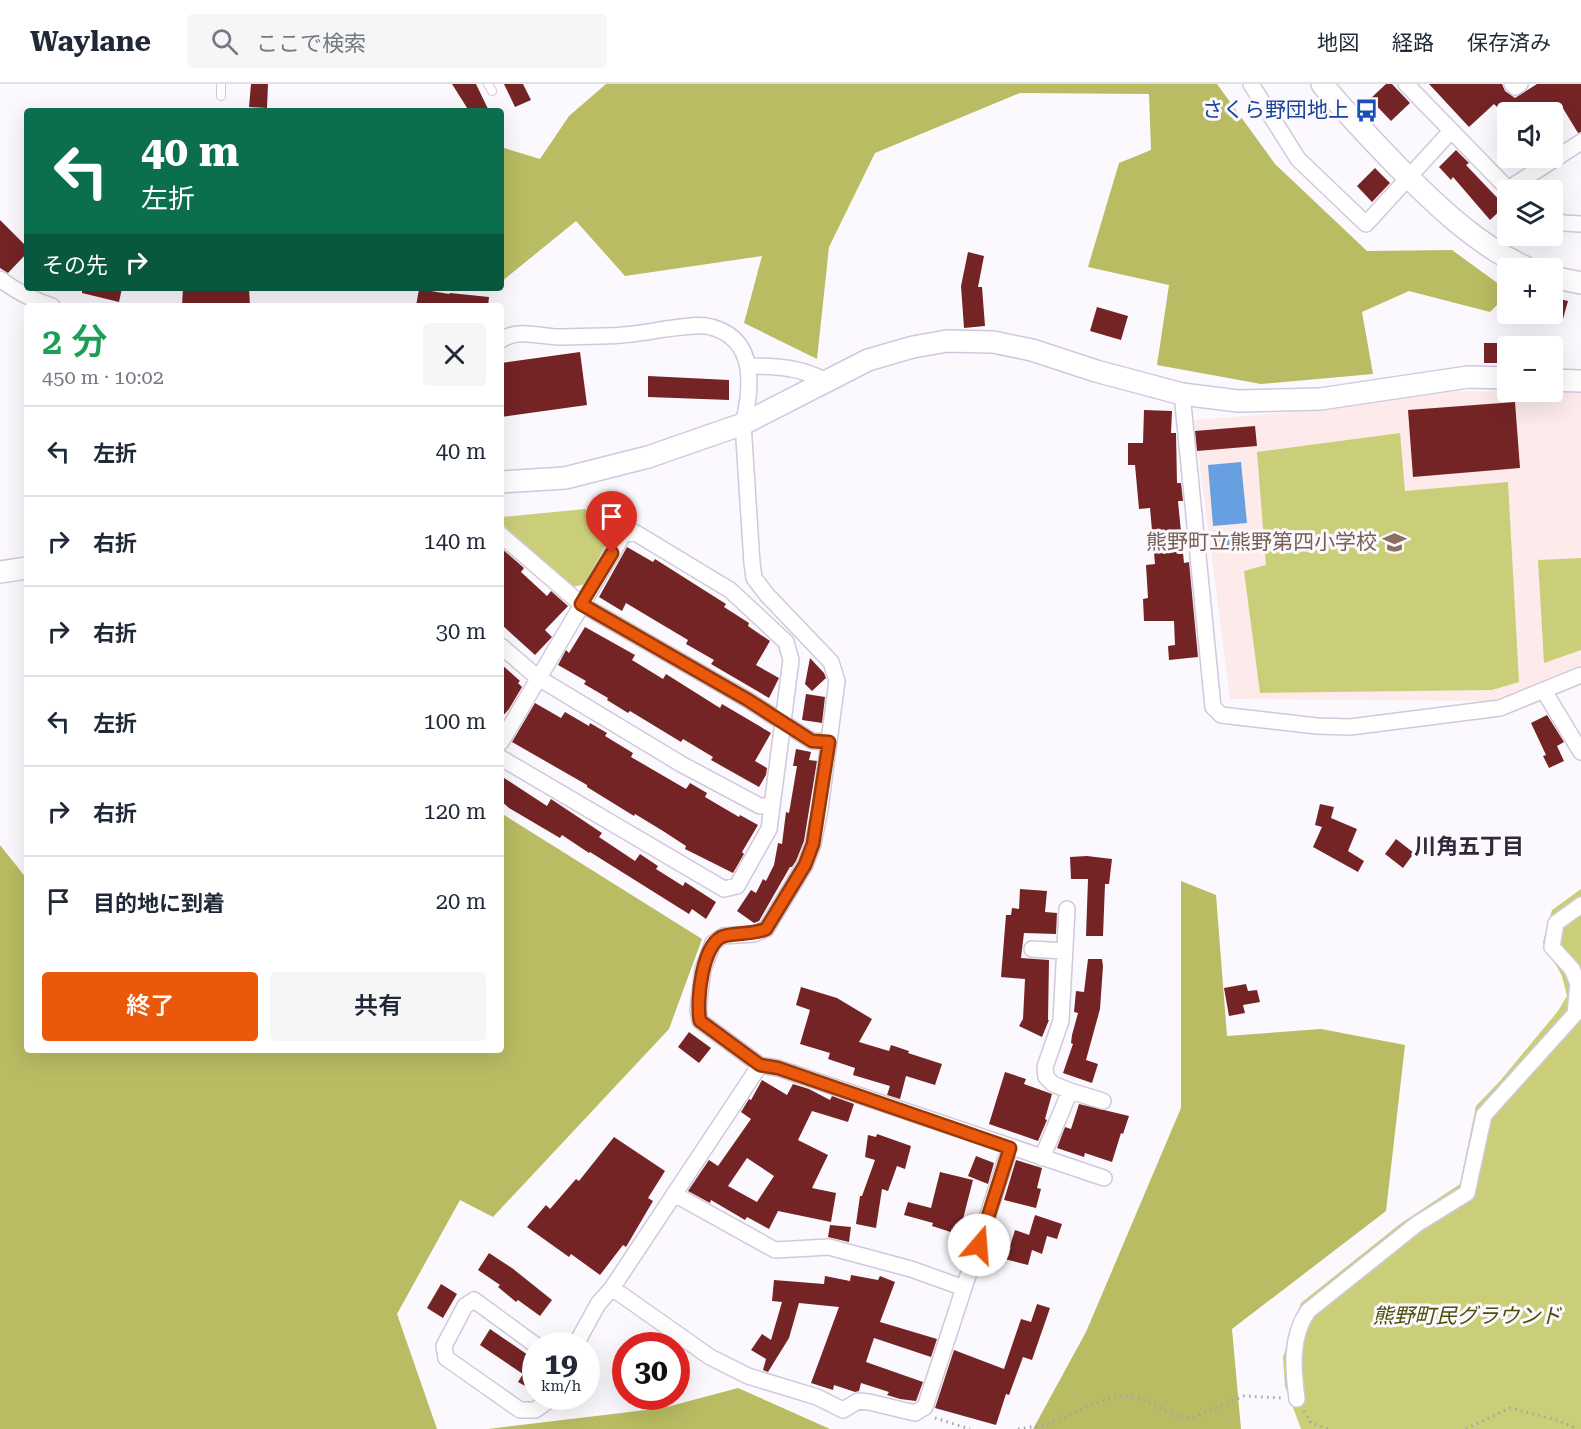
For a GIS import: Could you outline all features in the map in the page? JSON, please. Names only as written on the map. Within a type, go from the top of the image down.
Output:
[{"type":"street","points":[[1251,84],[1298,159],[1366,224],[1451,131]]},
{"type":"street","points":[[1322,84],[1348,117],[1465,231],[1504,258]]},
{"type":"street","points":[[1406,84],[1498,180]]},
{"type":"street","points":[[1512,84],[1515,87],[1520,84]]},
{"type":"street","points":[[1523,180],[1581,142]]},
{"type":"street","points":[[1563,223],[1581,224]]},
{"type":"street","points":[[0,279],[14,291],[42,303]]},
{"type":"street","points":[[1563,279],[1581,283]]},
{"type":"street","points":[[504,339],[522,333],[558,337],[622,336],[684,327],[711,326],[729,335],[744,350],[748,366],[748,402],[743,424],[754,578],[767,595],[831,662],[837,681],[813,844],[805,865],[766,929],[754,934],[723,936],[713,943],[703,969],[698,1010],[700,1021],[760,1065],[778,1068],[1104,1178]]},
{"type":"street","points":[[504,482],[565,478],[648,457],[743,424],[868,360],[913,347],[947,341],[993,342],[1032,350],[1096,371],[1182,394],[1238,400],[1320,399],[1468,376],[1497,377]]},
{"type":"street","points":[[748,366],[785,366],[812,373],[826,381]]},
{"type":"street","points":[[1563,380],[1581,381]]},
{"type":"street","points":[[1182,394],[1213,707],[1221,715],[1317,726],[1350,727],[1500,708],[1581,675]]},
{"type":"street","points":[[504,737],[623,535],[634,532],[730,590],[786,642],[791,660],[769,829],[737,886],[724,889],[504,760]]},
{"type":"street","points":[[504,538],[581,604],[748,700],[812,741],[829,742]]},
{"type":"street","points":[[0,572],[24,568]]},
{"type":"street","points":[[504,649],[537,678],[681,764],[760,806],[772,806]]},
{"type":"street","points":[[1544,691],[1581,752]]},
{"type":"street","points":[[1297,1399],[1293,1363],[1300,1322],[1308,1311],[1417,1224],[1467,1193],[1484,1115],[1575,1014],[1578,984],[1572,969],[1552,947],[1556,922],[1581,905]]},
{"type":"street","points":[[1067,909],[1060,1021],[1045,1066],[1046,1077],[1053,1084],[1103,1101]]},
{"type":"street","points":[[1032,949],[1065,951]]},
{"type":"street","points":[[583,1332],[598,1304],[612,1288],[760,1065]]},
{"type":"street","points":[[1042,1158],[1070,1091]]},
{"type":"street","points":[[612,1288],[710,1357],[748,1376],[817,1397],[843,1410],[858,1401],[915,1413],[925,1407],[1010,1148]]},
{"type":"street","points":[[674,1194],[775,1250],[829,1247],[911,1269],[964,1288]]},
{"type":"street","points":[[522,1335],[474,1300],[465,1306],[444,1346],[447,1358],[522,1410]]},
{"type":"lane","points":[[220,96],[221,84]]},
{"type":"path","points":[[1018,1429],[1046,1425],[1118,1396],[1140,1398],[1179,1417],[1192,1418],[1244,1396],[1297,1399],[1311,1423],[1328,1429]]},
{"type":"path","points":[[1466,1429],[1510,1408],[1557,1420],[1578,1429]]},
{"type":"path","points":[[920,1410],[928,1416],[970,1429]]},
{"type":"shaded area","name":"熊野町立熊野第四小学校","points":[[1441,391],[1497,391],[1497,402],[1563,402],[1563,392],[1581,392],[1581,665],[1496,701],[1230,699],[1194,420],[1322,410]]},
{"type":"green space","points":[[606,84],[1217,84],[1275,164],[1367,251],[1452,250],[1497,283],[1497,305],[1490,312],[1409,291],[1362,312],[1373,374],[1261,384],[1157,365],[1169,285],[1088,267],[1119,163],[1151,150],[1149,94],[1020,93],[875,153],[829,247],[817,359],[744,323],[762,256],[625,276],[576,221],[504,280],[504,148],[540,159],[569,116]]},
{"type":"green space","points":[[1400,433],[1405,491],[1508,482],[1519,682],[1492,690],[1260,693],[1244,571],[1266,565],[1257,452]]},
{"type":"green space","points":[[585,509],[598,519],[603,515],[617,524],[585,584],[573,587],[504,526],[504,517]]},
{"type":"green space","points":[[1581,558],[1581,650],[1544,663],[1538,560]]},
{"type":"green space","points":[[504,815],[702,939],[669,1029],[493,1217],[460,1200],[397,1314],[437,1429],[0,1429],[0,845],[24,875],[24,1053],[504,1053]]},
{"type":"green space","points":[[1181,881],[1216,895],[1227,1036],[1321,1029],[1405,1045],[1386,1211],[1232,1329],[1241,1429],[1033,1429],[1086,1332],[1181,1108]]},
{"type":"green space","name":"熊野町民グラウンド","points":[[1581,889],[1581,1429],[1301,1429],[1285,1386],[1283,1357],[1301,1303],[1400,1224],[1460,1184],[1476,1106],[1500,1081],[1558,1011],[1567,996],[1562,976],[1543,942],[1552,910]]},
{"type":"green space","points":[[738,1388],[830,1429],[488,1429],[646,1410],[690,1410],[690,1401]]},
{"type":"water","points":[[1241,462],[1247,523],[1213,526],[1208,465]]},
{"type":"water","points":[[1247,533],[1248,545],[1215,548],[1214,536]]},
{"type":"building","points":[[251,84],[268,84],[267,108],[249,107]]},
{"type":"building","points":[[452,84],[476,84],[488,108],[467,108]]},
{"type":"building","points":[[504,84],[523,84],[531,100],[515,107]]},
{"type":"building","points":[[1386,84],[1392,84],[1410,103],[1391,121],[1370,99]]},
{"type":"building","points":[[1429,84],[1502,84],[1505,91],[1515,98],[1537,84],[1581,84],[1581,132],[1578,133],[1563,108],[1563,102],[1497,102],[1497,107],[1494,104],[1469,127]]},
{"type":"building","points":[[1456,150],[1469,163],[1466,165],[1497,198],[1497,213],[1490,220],[1453,177],[1451,180],[1439,167]]},
{"type":"building","points":[[1375,168],[1390,183],[1372,202],[1357,186]]},
{"type":"building","points":[[0,220],[24,244],[24,256],[8,273],[0,268]]},
{"type":"building","points":[[968,252],[984,256],[978,287],[982,287],[985,326],[964,328],[961,286]]},
{"type":"building","points":[[82,291],[121,291],[119,302],[82,293]]},
{"type":"building","points":[[183,291],[249,291],[250,303],[182,303]]},
{"type":"building","points":[[419,291],[489,297],[488,303],[417,303]]},
{"type":"building","points":[[1563,300],[1568,301],[1563,319]]},
{"type":"building","points":[[1097,307],[1128,316],[1121,340],[1090,331]]},
{"type":"building","points":[[1484,343],[1497,343],[1497,363],[1484,363]]},
{"type":"building","points":[[580,352],[587,405],[504,417],[504,363]]},
{"type":"building","points":[[648,376],[729,380],[729,400],[648,397]]},
{"type":"building","points":[[1515,402],[1520,468],[1413,477],[1408,410]]},
{"type":"building","points":[[1144,410],[1172,411],[1171,433],[1176,433],[1177,483],[1181,483],[1183,501],[1178,501],[1184,563],[1189,562],[1198,657],[1169,660],[1168,646],[1175,645],[1174,621],[1144,621],[1143,599],[1148,598],[1146,565],[1155,564],[1150,508],[1139,509],[1135,465],[1128,465],[1128,443],[1143,443]]},
{"type":"building","points":[[1255,426],[1257,446],[1197,451],[1195,431]]},
{"type":"building","points":[[627,547],[653,562],[655,559],[726,604],[724,607],[749,623],[748,626],[770,641],[756,665],[779,678],[769,698],[711,664],[714,660],[686,644],[688,640],[626,603],[622,611],[599,597]]},
{"type":"building","points":[[504,551],[524,568],[521,572],[547,596],[551,591],[568,606],[545,630],[552,637],[535,655],[504,627]]},
{"type":"building","points":[[585,627],[635,655],[632,660],[663,679],[666,674],[720,708],[722,704],[771,733],[755,761],[767,768],[759,787],[711,760],[713,757],[683,739],[681,742],[630,711],[628,713],[584,684],[586,681],[558,665],[566,650],[569,653]]},
{"type":"building","points":[[810,658],[826,678],[812,691],[805,684]]},
{"type":"building","points":[[504,667],[520,681],[518,683],[522,687],[504,715]]},
{"type":"building","points":[[806,694],[825,697],[822,723],[802,720]]},
{"type":"building","points":[[535,703],[561,718],[565,712],[589,726],[590,723],[607,733],[605,736],[633,753],[631,757],[686,789],[690,783],[707,793],[705,797],[739,817],[740,815],[758,825],[733,873],[685,849],[686,846],[663,831],[635,814],[634,816],[587,785],[512,742]]},
{"type":"building","points":[[1547,715],[1564,742],[1557,746],[1564,761],[1549,768],[1543,756],[1546,755],[1531,723]]},
{"type":"building","points":[[796,749],[811,752],[809,760],[817,761],[804,841],[796,861],[790,867],[759,921],[754,923],[737,911],[751,890],[756,893],[763,879],[766,881],[774,865],[778,843],[782,844],[786,812],[789,813],[797,766],[793,766]]},
{"type":"building","points":[[504,778],[547,806],[551,799],[602,833],[599,837],[635,861],[640,854],[658,866],[656,869],[683,886],[685,882],[716,902],[706,919],[692,909],[689,914],[562,835],[560,838],[504,804]]},
{"type":"building","points":[[1320,804],[1334,807],[1331,818],[1357,829],[1348,851],[1364,861],[1358,872],[1313,847],[1322,827],[1315,825]]},
{"type":"building","points":[[1396,839],[1414,853],[1403,868],[1385,854]]},
{"type":"building","points":[[1087,856],[1112,859],[1109,884],[1105,884],[1103,936],[1086,936],[1088,879],[1071,879],[1070,857]]},
{"type":"building","points":[[1020,889],[1047,891],[1045,912],[1057,913],[1056,934],[1024,933],[1021,958],[1049,960],[1049,1020],[1042,1037],[1019,1026],[1023,1019],[1025,979],[1001,977],[1006,915],[1011,915],[1012,908],[1019,909]]},
{"type":"building","points":[[1088,959],[1102,959],[1103,966],[1100,1009],[1086,1060],[1098,1064],[1092,1083],[1063,1073],[1073,1044],[1071,1043],[1072,1035],[1078,1013],[1074,1012],[1076,991],[1084,992]]},
{"type":"building","points":[[1246,984],[1248,991],[1257,990],[1260,1002],[1243,1005],[1245,1013],[1229,1016],[1224,988]]},
{"type":"building","points":[[801,987],[837,998],[872,1019],[859,1042],[889,1051],[891,1045],[942,1064],[935,1085],[906,1076],[900,1099],[887,1095],[890,1086],[853,1075],[855,1068],[828,1059],[830,1053],[800,1044],[810,1010],[796,1005]]},
{"type":"building","points":[[689,1032],[711,1048],[699,1063],[678,1047]]},
{"type":"building","points":[[1005,1072],[1026,1079],[1024,1084],[1052,1094],[1045,1119],[1047,1120],[1038,1141],[989,1124]]},
{"type":"building","points":[[762,1080],[787,1095],[793,1084],[830,1100],[832,1096],[854,1104],[848,1122],[812,1111],[798,1140],[828,1155],[812,1188],[836,1193],[831,1222],[778,1211],[769,1229],[747,1217],[745,1220],[711,1200],[710,1203],[688,1191],[709,1160],[718,1166],[751,1119],[741,1112],[749,1099],[751,1100]],"holes":[[[747,1158],[774,1176],[757,1202],[728,1186]]]},
{"type":"building","points":[[1079,1104],[1129,1116],[1112,1162],[1085,1153],[1084,1157],[1057,1148],[1065,1127],[1071,1129]]},
{"type":"building","points":[[877,1134],[911,1146],[905,1169],[897,1166],[888,1191],[882,1189],[876,1228],[856,1224],[860,1196],[862,1196],[875,1160],[865,1157],[868,1135],[876,1137]]},
{"type":"building","points":[[614,1137],[665,1171],[648,1198],[653,1201],[626,1247],[623,1245],[600,1275],[571,1254],[569,1257],[527,1227],[546,1205],[550,1209],[576,1179],[579,1181]]},
{"type":"building","points":[[976,1156],[994,1163],[988,1184],[968,1176]]},
{"type":"building","points":[[1016,1160],[1042,1168],[1037,1188],[1041,1189],[1036,1208],[1004,1200]]},
{"type":"building","points":[[940,1172],[973,1180],[963,1219],[966,1220],[960,1235],[932,1226],[933,1223],[904,1215],[908,1202],[931,1208]]},
{"type":"building","points":[[1035,1215],[1062,1224],[1057,1239],[1047,1236],[1042,1254],[1032,1250],[1028,1265],[1001,1258],[1004,1244],[1010,1246],[1015,1230],[1029,1235]]},
{"type":"building","points":[[830,1225],[851,1227],[849,1242],[828,1237]]},
{"type":"building","points":[[489,1253],[552,1300],[540,1316],[518,1300],[516,1302],[498,1287],[500,1285],[478,1270]]},
{"type":"building","points":[[851,1275],[878,1280],[880,1276],[895,1282],[880,1322],[937,1339],[931,1357],[874,1338],[866,1362],[923,1382],[916,1401],[887,1395],[889,1392],[861,1383],[859,1391],[855,1392],[834,1385],[833,1390],[811,1383],[839,1307],[799,1303],[789,1338],[768,1372],[763,1370],[766,1359],[751,1350],[762,1334],[771,1340],[782,1302],[772,1301],[774,1280],[824,1284],[825,1276],[850,1281]]},
{"type":"building","points":[[441,1284],[457,1294],[443,1318],[427,1308]]},
{"type":"building","points":[[1037,1304],[1050,1308],[1032,1360],[1023,1357],[1009,1395],[1006,1394],[996,1425],[935,1408],[954,1350],[1004,1369],[1021,1319],[1031,1322]]},
{"type":"building","points":[[490,1329],[522,1351],[522,1373],[480,1345]]},
{"type":"place","name":"さくら野団地上","points":[[1367,110]]},
{"type":"place","name":"熊野町立熊野第四小学校","points":[[1395,542]]},
{"type":"district","name":"川角五丁目","points":[[1469,846]]},
{"type":"route","points":[[612,553],[581,604],[748,700],[812,741],[829,742],[813,844],[805,865],[766,929],[754,934],[723,936],[713,943],[703,969],[698,1010],[700,1021],[760,1065],[778,1068],[1010,1148],[979,1245]]}]
